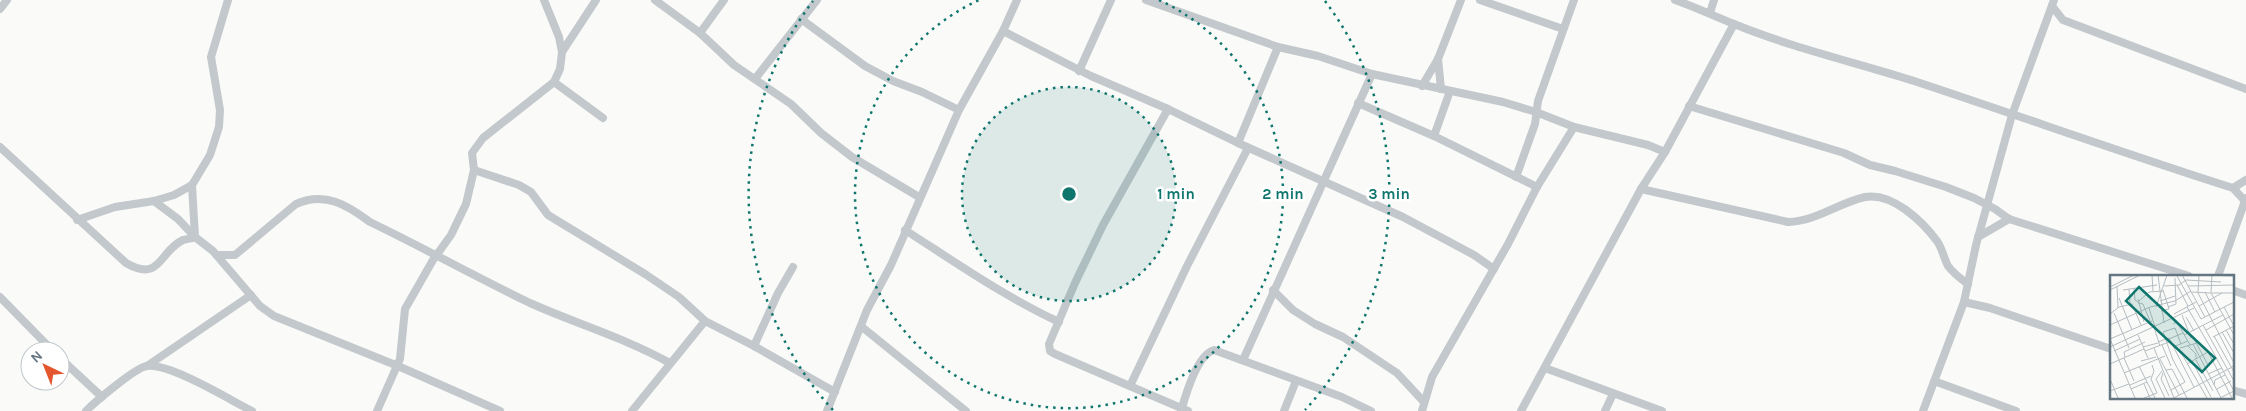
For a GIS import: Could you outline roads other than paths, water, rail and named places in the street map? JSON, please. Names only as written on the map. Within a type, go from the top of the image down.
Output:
[{"type":"street","points":[[0,9],[7,0]]},
{"type":"street","points":[[77,220],[115,207],[154,201],[174,195],[192,185],[210,155],[219,127],[220,110],[211,57],[228,0]]},
{"type":"street","points":[[377,411],[398,366],[402,348],[405,309],[451,235],[466,204],[474,170],[472,153],[475,147],[554,82],[560,69],[562,52],[559,37],[544,0]]},
{"type":"street","points":[[562,52],[596,0]]},
{"type":"street","points":[[655,0],[700,33],[734,65],[791,104],[822,133],[852,156],[919,197]]},
{"type":"street","points":[[700,33],[724,0]]},
{"type":"street","points":[[755,79],[817,0]]},
{"type":"street","points":[[828,411],[867,310],[890,265],[959,110],[1017,0]]},
{"type":"street","points":[[1146,0],[1278,47],[1318,56],[1372,74],[1536,112],[1574,126],[1648,145],[1665,152]]},
{"type":"street","points":[[1422,86],[1438,59],[1461,0]]},
{"type":"street","points":[[1480,0],[1563,29]]},
{"type":"street","points":[[1516,177],[1535,124],[1536,112],[1574,0]]},
{"type":"street","points":[[1675,0],[1710,12],[1734,24],[1826,56],[1912,81],[2233,188],[2245,199],[2218,275]]},
{"type":"street","points":[[1710,12],[1714,0]]},
{"type":"street","points":[[1079,71],[1112,1]]},
{"type":"street","points":[[2053,3],[2063,20]]},
{"type":"street","points":[[1923,411],[1964,302],[1978,237],[2012,114],[2053,3]]},
{"type":"street","points":[[801,19],[865,66],[893,81],[922,92],[959,110]]},
{"type":"street","points":[[2046,24],[2063,20],[2246,89]]},
{"type":"street","points":[[1521,411],[1641,188],[1665,152],[1734,24]]},
{"type":"street","points":[[1002,31],[1079,71],[1168,109],[1248,148],[1403,218],[1474,255],[1494,268]]},
{"type":"street","points":[[1238,143],[1278,47]]},
{"type":"street","points":[[1438,59],[1441,89]]},
{"type":"street","points":[[1244,360],[1273,290],[1325,183],[1372,74]]},
{"type":"street","points":[[554,82],[603,118]]},
{"type":"street","points":[[1434,136],[1450,91]]},
{"type":"street","points":[[1358,103],[1434,136],[1537,187]]},
{"type":"street","points":[[1689,106],[1844,153],[1870,165],[1937,184],[1987,205],[2009,219],[2186,275]]},
{"type":"street","points":[[1168,109],[1103,225],[1075,283],[1049,344],[1050,351],[1183,410],[1195,373],[1208,352],[1214,350],[1342,397],[1371,411]]},
{"type":"street","points":[[1422,411],[1432,377],[1494,268],[1537,187],[1574,126]]},
{"type":"street","points":[[0,147],[77,220],[126,263],[139,270],[152,268],[182,241],[195,238]]},
{"type":"street","points":[[1130,386],[1187,266],[1248,148]]},
{"type":"street","points":[[474,170],[519,185],[531,192],[548,215],[645,274],[679,298],[705,321],[754,346],[834,392]]},
{"type":"street","points":[[2233,188],[2246,180]]},
{"type":"street","points":[[192,185],[195,238]]},
{"type":"street","points":[[1641,188],[1788,222],[1800,222],[1820,216],[1854,200],[1867,197],[1885,198],[1909,213],[1928,231],[1938,243],[1948,266],[1968,284]]},
{"type":"street","points":[[217,255],[235,255],[296,204],[305,200],[326,198],[349,206],[370,222],[531,303],[573,321],[615,335],[670,363]]},
{"type":"street","points":[[154,201],[178,219],[195,238],[217,255],[260,306],[282,320],[398,366],[500,411]]},
{"type":"street","points":[[1978,237],[2009,219]]},
{"type":"street","points":[[905,230],[986,282],[1033,310],[1059,322]]},
{"type":"street","points":[[232,273],[235,255]]},
{"type":"street","points":[[754,346],[778,293],[793,267]]},
{"type":"street","points":[[1273,290],[1292,310],[1344,338],[1397,373],[1424,402]]},
{"type":"street","points":[[2234,291],[2246,295]]},
{"type":"street","points":[[86,411],[102,397],[251,295]]},
{"type":"street","points":[[0,297],[43,341]]},
{"type":"street","points":[[1964,302],[1990,308],[2110,349]]},
{"type":"street","points":[[632,411],[705,321]]},
{"type":"street","points":[[862,327],[966,411]]},
{"type":"street","points":[[147,366],[166,367],[252,411]]},
{"type":"street","points":[[70,367],[102,397]]},
{"type":"street","points":[[1545,368],[1662,411]]},
{"type":"street","points":[[1934,380],[2016,411]]},
{"type":"street","points":[[1284,411],[1296,381]]},
{"type":"street","points":[[1605,411],[1614,394]]}]
